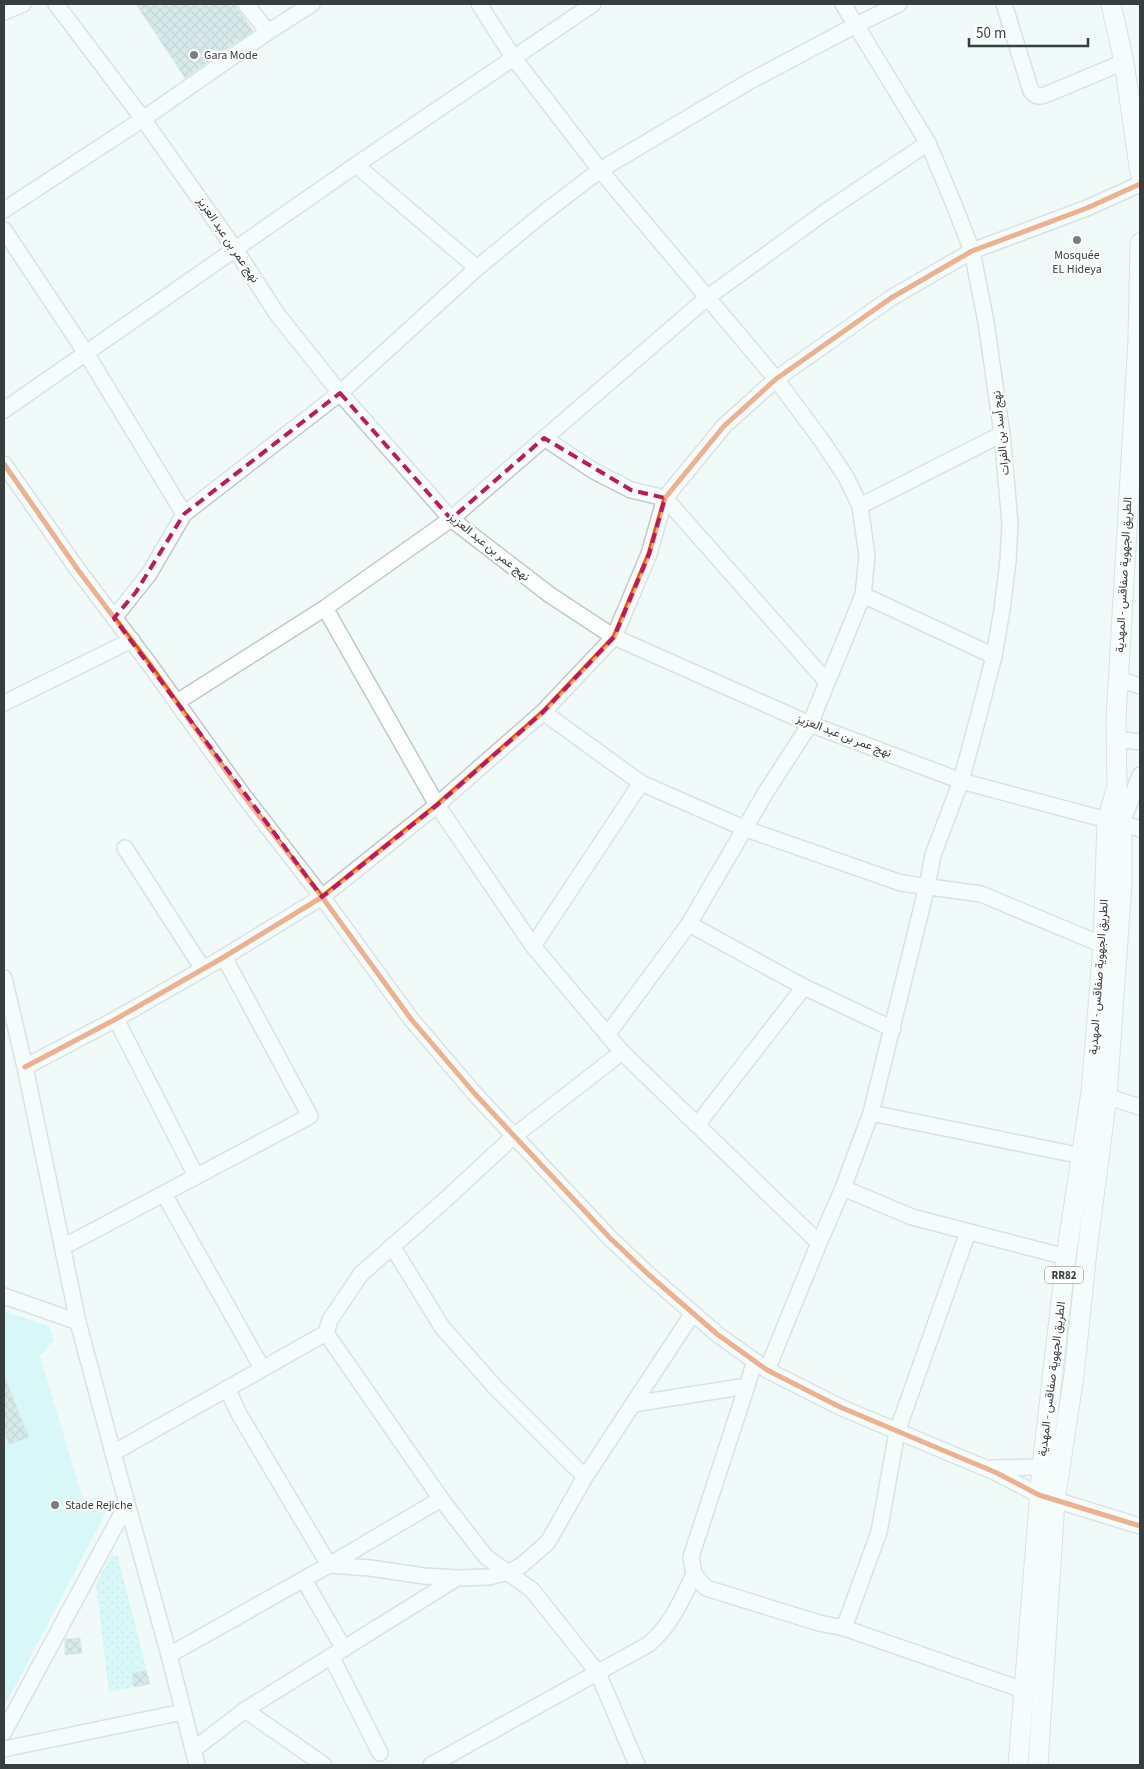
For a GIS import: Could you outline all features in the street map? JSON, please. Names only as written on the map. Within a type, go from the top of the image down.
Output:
[{"type":"main road","points":[[1111,4],[1124,62],[1140,173]]},
{"type":"main road","name":"الطريق الجهوية صفاقس - المهدية","points":[[1051,1469],[1066,1257],[1082,1156],[1099,1094],[1103,945],[1117,787],[1116,739],[1138,340],[1140,243]]},
{"type":"main road","name":"الطريق الجهوية صفاقس - المهدية","points":[[1018,1765],[1023,1690],[1099,1094],[1122,883],[1115,821]]},
{"type":"main road","name":"الطريق الجهوية صفاقس - المهدية","points":[[1038,1765],[1047,1498]]},
{"type":"street","name":"نهج عمر بن عبد العزيز","points":[[56,4],[143,119],[235,249],[278,314],[340,392],[451,519],[550,595],[614,637],[810,724],[961,781],[1140,829]]},
{"type":"street","points":[[246,4],[268,32]]},
{"type":"street","points":[[4,210],[143,119],[268,32],[312,4]]},
{"type":"street","points":[[479,4],[514,57],[600,170],[776,379],[846,477],[860,506],[867,556],[863,595],[810,724],[766,792],[689,924],[607,1035]]},
{"type":"street","points":[[4,410],[356,165],[593,4]]},
{"type":"street","name":"نهج أسد بن الفرات","points":[[768,1370],[843,1188],[871,1113],[928,886],[933,855],[961,781],[994,656],[1008,561],[1010,523],[1002,434],[986,322],[972,251],[954,202],[928,143],[843,4]]},
{"type":"street","points":[[114,618],[148,574],[184,514],[340,392],[477,268],[545,212],[600,170],[750,81],[899,4]]},
{"type":"street","points":[[1004,4],[1031,91],[1035,96],[1045,95],[1124,62]]},
{"type":"street","points":[[177,702],[325,608],[451,519],[708,297],[825,212],[928,143]]},
{"type":"street","points":[[356,165],[477,268]]},
{"type":"street","points":[[25,1068],[116,1019],[224,957],[322,897],[437,805],[543,712],[614,637],[650,554],[665,498],[724,426],[776,379],[891,298],[972,251],[1088,208],[1140,184]]},
{"type":"street","points":[[4,230],[86,353],[184,514]]},
{"type":"street","points":[[860,506],[1002,434]]},
{"type":"street","points":[[544,438],[594,471],[631,490],[665,498],[827,682]]},
{"type":"street","points":[[4,464],[114,618],[411,1019],[475,1094],[610,1238],[693,1314],[717,1334],[768,1370],[840,1407],[984,1468],[1047,1498],[1140,1526]]},
{"type":"street","points":[[863,595],[994,656]]},
{"type":"street","points":[[325,608],[437,805],[532,946],[622,1052],[819,1243]]},
{"type":"street","points":[[4,703],[132,640]]},
{"type":"street","points":[[1119,679],[1140,686]]},
{"type":"street","points":[[543,712],[642,783],[746,829],[901,883],[981,894],[1103,945]]},
{"type":"street","points":[[1116,739],[1140,742]]},
{"type":"street","points":[[1115,821],[1140,775]]},
{"type":"street","points":[[532,946],[642,783]]},
{"type":"street","points":[[125,848],[203,969]]},
{"type":"street","points":[[689,924],[804,987],[893,1029]]},
{"type":"street","points":[[63,1248],[310,1116],[224,957]]},
{"type":"street","points":[[4,978],[10,1033],[25,1068],[78,1322],[112,1453],[169,1656],[196,1765]]},
{"type":"street","points":[[697,1125],[804,987]]},
{"type":"street","points":[[116,1019],[196,1176]]},
{"type":"street","points":[[112,1453],[326,1332],[330,1320],[361,1274],[514,1136],[622,1052]]},
{"type":"street","points":[[1099,1094],[1140,1107]]},
{"type":"street","points":[[871,1113],[1082,1156]]},
{"type":"street","points":[[843,1188],[912,1217],[1066,1257]]},
{"type":"street","points":[[164,1194],[262,1368]]},
{"type":"street","points":[[844,1628],[880,1532],[897,1432],[968,1232]]},
{"type":"street","points":[[392,1246],[442,1326],[495,1387],[585,1477]]},
{"type":"street","points":[[4,1296],[78,1322]]},
{"type":"street","points":[[329,1565],[457,1578],[489,1577],[509,1572],[522,1565],[548,1542],[585,1477],[693,1314]]},
{"type":"street","points":[[326,1332],[441,1499],[486,1557],[532,1590],[598,1673],[637,1765]]},
{"type":"street","points":[[756,1360],[691,1557],[694,1574],[706,1588],[819,1623],[844,1628],[1023,1690]]},
{"type":"street","points":[[633,1404],[747,1386]]},
{"type":"street","points":[[227,1388],[239,1414],[329,1565]]},
{"type":"street","points":[[984,1468],[1051,1469]]},
{"type":"street","points":[[169,1656],[304,1580],[441,1499]]},
{"type":"street","points":[[4,1732],[127,1504]]},
{"type":"street","points":[[431,1765],[649,1644],[662,1632],[674,1616],[694,1574]]},
{"type":"street","points":[[193,1750],[245,1710],[457,1578]]},
{"type":"street","points":[[304,1580],[338,1652],[380,1753]]},
{"type":"street","points":[[245,1710],[324,1765]]},
{"type":"street","points":[[4,1749],[183,1712]]},
{"type":"highlighted area","points":[[340,393],[451,519],[544,438],[631,490],[665,498],[649,554],[614,637],[543,712],[437,805],[322,897],[114,618],[136,592],[184,514]]},
{"type":"shaded area","name":"Stade Rejiche","points":[[4,1311],[49,1327],[54,1340],[40,1356],[83,1500],[102,1498],[107,1510],[4,1707]]},
{"type":"shaded area","points":[[111,1555],[118,1557],[150,1684],[109,1692],[96,1584]]},
{"type":"building","name":"Gara Mode","points":[[136,4],[235,4],[253,31],[185,78]]},
{"type":"building","points":[[4,1376],[29,1437],[9,1445],[4,1431]]},
{"type":"building","points":[[80,1638],[82,1653],[65,1655],[65,1639]]},
{"type":"building","points":[[146,1670],[150,1684],[134,1687],[132,1674]]},
{"type":"cycle path","points":[[25,1067],[116,1019],[224,957],[322,897],[437,805],[543,712],[614,637],[649,554],[665,498],[724,426],[776,379],[891,298],[972,251],[1087,208],[1140,184]]},
{"type":"cycle path","points":[[4,464],[78,570],[150,665],[243,795],[322,897],[411,1019],[475,1094],[610,1238],[649,1275],[717,1334],[767,1370],[840,1407],[997,1473],[1039,1495],[1140,1526]]},
{"type":"place","name":"Gara Mode","points":[[194,55]]},
{"type":"place","name":"Mosquée EL Hideya","points":[[1077,240]]},
{"type":"place","name":"Stade Rejiche","points":[[55,1505]]}]
